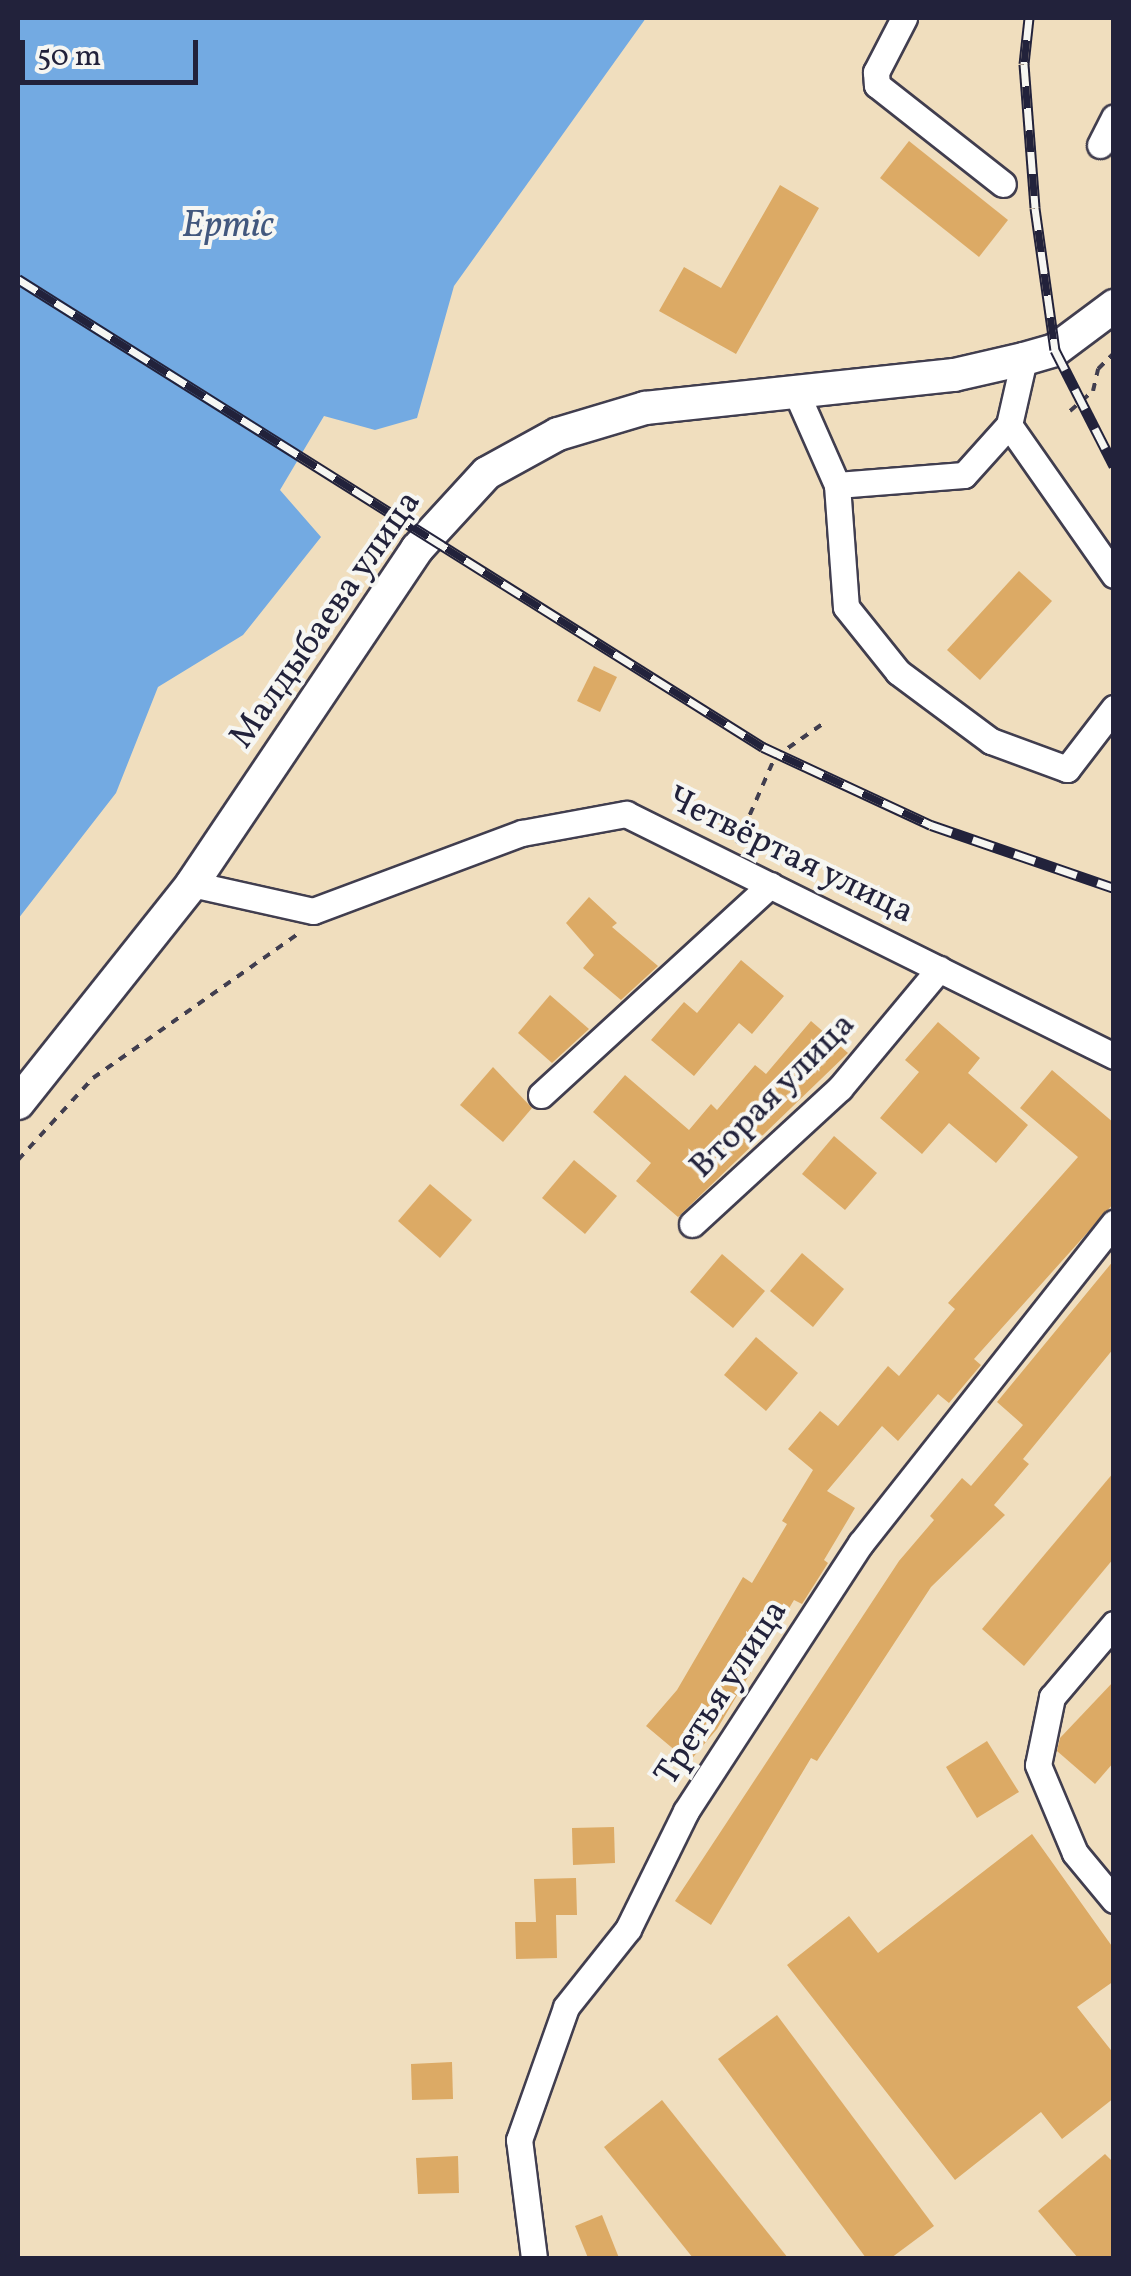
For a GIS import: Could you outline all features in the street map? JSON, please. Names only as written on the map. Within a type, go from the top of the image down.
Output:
[{"type":"main road","name":"Малдыбаева улица","points":[[18,1104],[192,884],[417,549],[487,473],[558,434],[644,408],[954,375],[1024,359],[1055,350],[1114,306]]},
{"type":"street","points":[[904,18],[876,72],[877,85],[1003,184]]},
{"type":"street","points":[[1100,145],[1114,117]]},
{"type":"street","points":[[837,485],[964,474],[1009,425],[1024,359]]},
{"type":"street","points":[[796,392],[837,485],[846,608],[898,672],[991,741],[1068,769],[1114,708]]},
{"type":"street","points":[[1009,425],[1114,575]]},
{"type":"street","name":"Четвёртая улица","points":[[192,884],[313,911],[522,833],[626,814],[1114,1056]]},
{"type":"street","points":[[541,1095],[770,885]]},
{"type":"street","name":"Вторая улица","points":[[692,1224],[840,1088],[939,969]]},
{"type":"street","name":"Третья улица","points":[[534,2258],[520,2140],[566,2007],[628,1929],[686,1811],[861,1542],[1114,1223]]},
{"type":"street","points":[[1114,1624],[1052,1697],[1038,1765],[1075,1853],[1114,1900]]},
{"type":"path","points":[[1070,410],[1093,391],[1098,369],[1114,353]]},
{"type":"path","points":[[728,864],[775,757],[824,723]]},
{"type":"path","points":[[18,1160],[93,1078],[336,903]]},
{"type":"water","name":"Ертіс","points":[[18,18],[646,18],[454,286],[417,418],[375,430],[324,416],[280,490],[321,537],[243,635],[158,687],[116,793],[18,919]]},
{"type":"building","points":[[909,141],[1008,220],[979,257],[880,178]]},
{"type":"building","points":[[780,185],[819,208],[736,354],[659,311],[684,267],[721,288]]},
{"type":"building","points":[[1019,571],[1052,601],[980,680],[947,650]]},
{"type":"building","points":[[594,666],[617,677],[600,712],[577,701]]},
{"type":"building","points":[[589,897],[617,923],[612,927],[658,966],[621,1000],[583,968],[594,955],[566,923]]},
{"type":"building","points":[[741,960],[784,996],[752,1034],[739,1023],[694,1076],[651,1040],[684,1002],[697,1013]]},
{"type":"building","points":[[550,995],[589,1029],[552,1063],[518,1033]]},
{"type":"building","points":[[811,1021],[848,1053],[678,1217],[636,1181],[651,1163],[593,1112],[625,1075],[689,1130],[711,1104],[717,1110],[755,1065],[766,1074]]},
{"type":"building","points":[[938,1022],[980,1058],[968,1073],[1028,1125],[996,1163],[949,1123],[922,1154],[880,1118],[919,1072],[905,1060]]},
{"type":"building","points":[[493,1067],[532,1108],[503,1142],[460,1105]]},
{"type":"building","points":[[1052,1070],[1114,1123],[1114,1203],[974,1359],[981,1365],[949,1403],[938,1394],[898,1441],[882,1426],[827,1491],[855,1508],[824,1560],[828,1563],[802,1604],[794,1600],[717,1729],[689,1762],[646,1726],[677,1690],[743,1577],[752,1583],[787,1524],[782,1521],[813,1470],[788,1449],[820,1411],[838,1426],[888,1366],[899,1376],[955,1309],[948,1303],[1078,1157],[1020,1108]]},
{"type":"building","points":[[834,1136],[877,1173],[845,1210],[802,1174]]},
{"type":"building","points":[[574,1160],[617,1196],[585,1234],[542,1198]]},
{"type":"building","points":[[430,1184],[472,1220],[440,1258],[398,1221]]},
{"type":"building","points":[[802,1253],[844,1289],[813,1327],[770,1291]]},
{"type":"building","points":[[722,1254],[765,1291],[733,1328],[690,1292]]},
{"type":"building","points":[[1114,1260],[1114,1348],[1023,1459],[1029,1464],[994,1505],[1005,1515],[931,1587],[817,1761],[811,1758],[711,1925],[675,1901],[899,1561],[934,1520],[930,1516],[962,1478],[971,1486],[1023,1425],[997,1402]]},
{"type":"building","points":[[756,1337],[798,1373],[766,1411],[724,1375]]},
{"type":"building","points":[[1114,1472],[1114,1558],[1024,1666],[982,1629]]},
{"type":"building","points":[[1114,1681],[1114,1762],[1095,1784],[1057,1751],[1060,1738]]},
{"type":"building","points":[[987,1741],[1019,1792],[977,1818],[946,1767]]},
{"type":"building","points":[[614,1827],[615,1863],[573,1865],[572,1828]]},
{"type":"building","points":[[1032,1834],[1114,1949],[1114,1981],[1077,2007],[1114,2054],[1114,2098],[1062,2139],[1041,2112],[955,2180],[787,1965],[849,1916],[878,1953]]},
{"type":"building","points":[[576,1878],[577,1915],[556,1915],[557,1958],[516,1959],[515,1922],[536,1922],[534,1879]]},
{"type":"building","points":[[777,2015],[934,2226],[891,2258],[866,2258],[718,2059]]},
{"type":"building","points":[[452,2062],[453,2099],[412,2100],[411,2064]]},
{"type":"building","points":[[662,2100],[788,2258],[693,2258],[604,2147]]},
{"type":"building","points":[[1105,2154],[1114,2163],[1114,2258],[1078,2258],[1038,2211]]},
{"type":"building","points":[[458,2156],[459,2193],[418,2194],[416,2158]]},
{"type":"building","points":[[602,2215],[619,2258],[588,2258],[575,2226]]},
{"type":"railway","points":[[1029,18],[1024,64],[1035,208],[1055,350],[1114,466]]},
{"type":"railway","points":[[18,279],[763,747],[931,825],[1114,888]]}]
